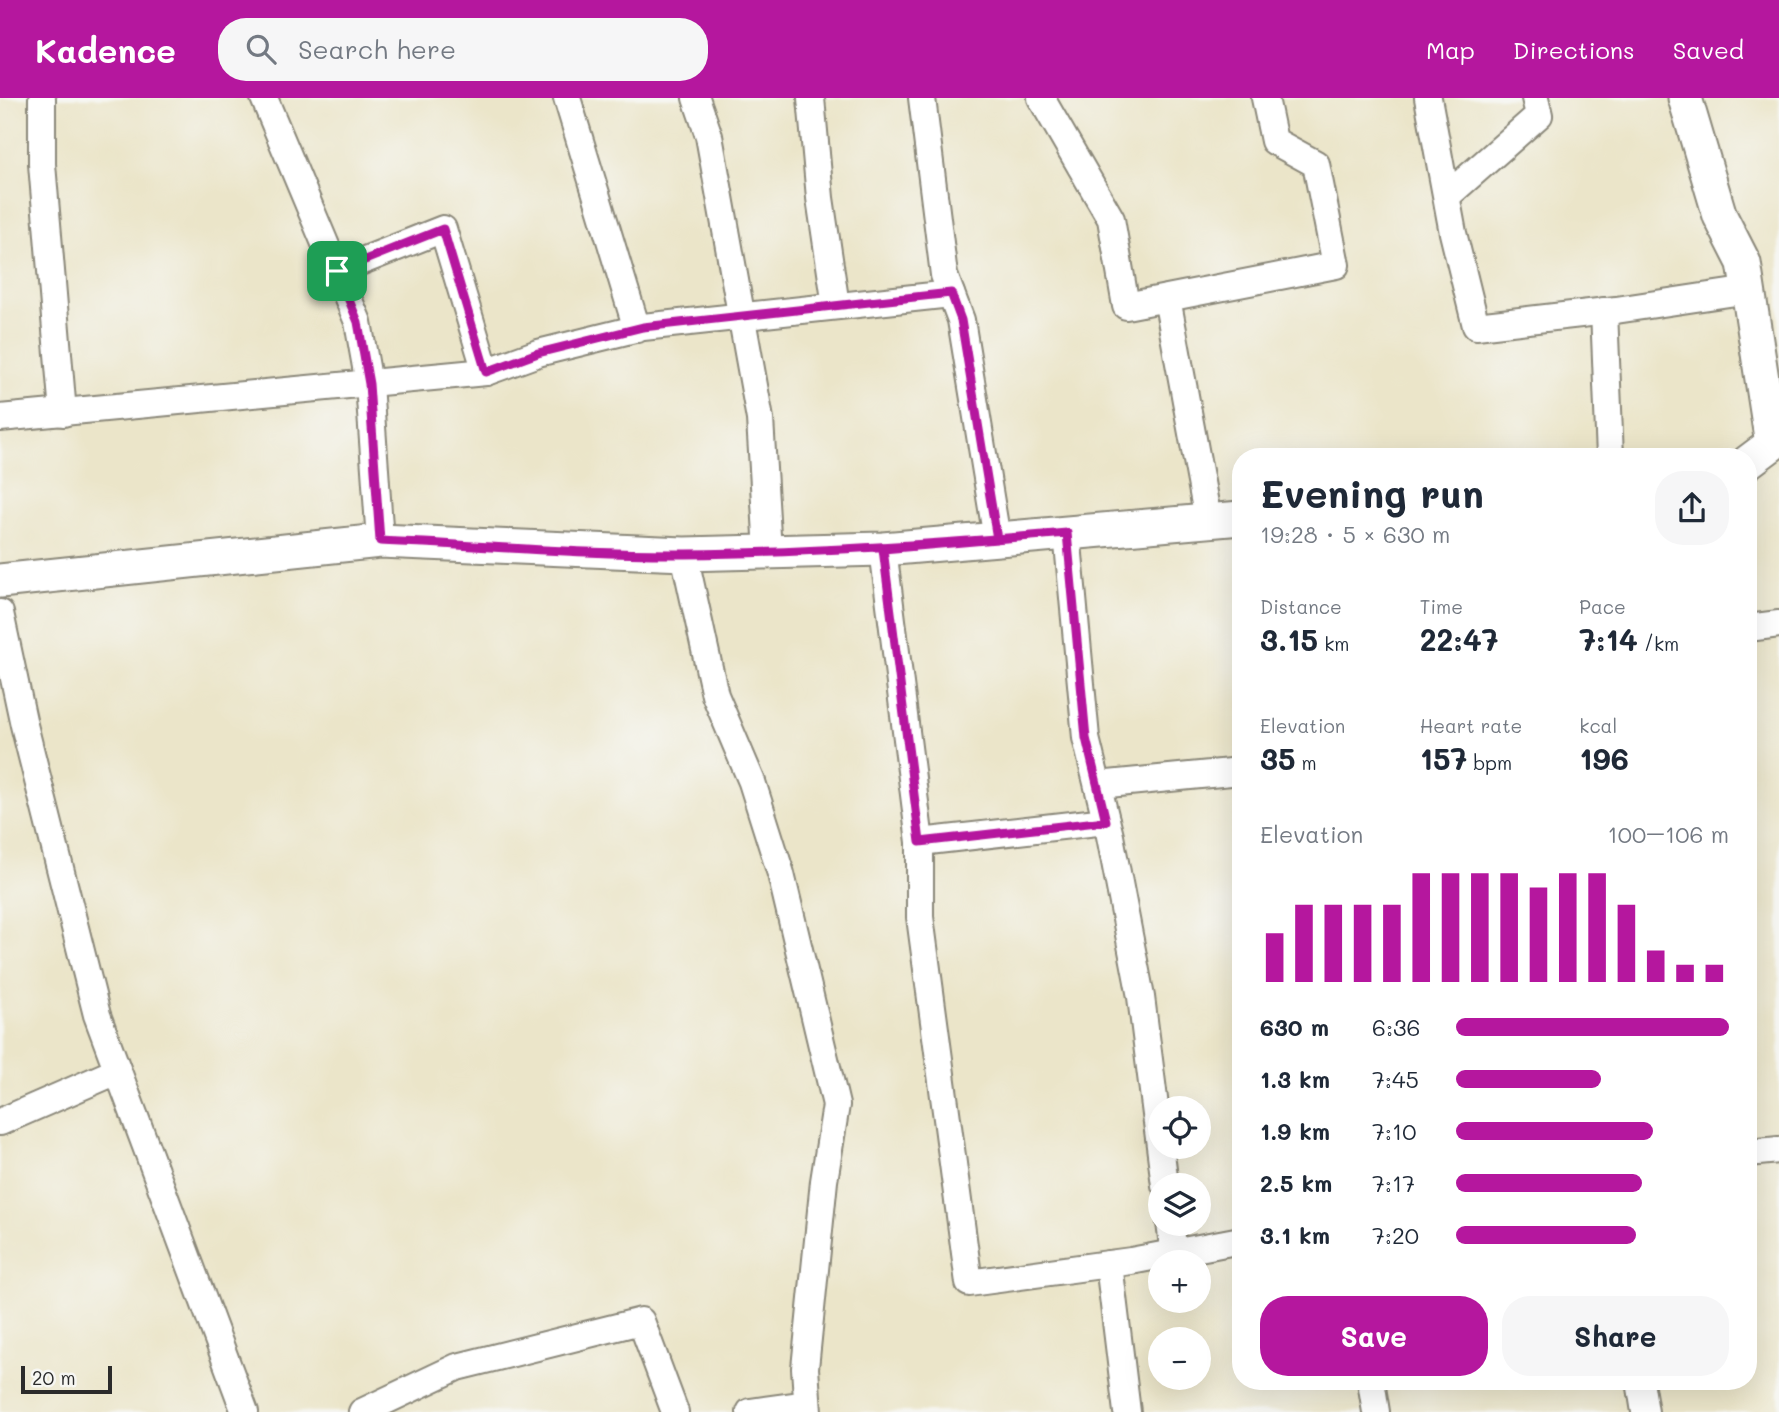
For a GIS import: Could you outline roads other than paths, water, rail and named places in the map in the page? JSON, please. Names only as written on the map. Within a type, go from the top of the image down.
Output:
[{"type":"street","points":[[42,98],[43,164],[63,413]]},
{"type":"street","points":[[264,98],[358,322],[369,384],[380,541]]},
{"type":"street","points":[[567,98],[637,328]]},
{"type":"street","points":[[696,98],[709,136],[739,315],[760,419],[768,552]]},
{"type":"street","points":[[811,98],[820,198],[836,306]]},
{"type":"street","points":[[922,98],[944,275],[961,320],[997,539]]},
{"type":"street","points":[[1041,98],[1111,219],[1126,306],[1336,265],[1316,164],[1275,141],[1265,98]]},
{"type":"street","points":[[1427,98],[1476,326],[1749,290]]},
{"type":"street","points":[[1685,98],[1720,216],[1744,263],[1772,444],[1757,455]]},
{"type":"street","points":[[1447,196],[1544,104]]},
{"type":"street","points":[[337,271],[443,229],[486,372]]},
{"type":"street","points":[[0,418],[486,372],[538,353],[637,328],[951,293]]},
{"type":"street","points":[[0,581],[380,541],[684,554],[768,552],[883,549],[1225,519],[1167,298]]},
{"type":"street","points":[[1604,311],[1610,448]]},
{"type":"street","points":[[1067,533],[1086,738],[1106,821],[1141,997],[1163,1173]]},
{"type":"street","points":[[883,549],[920,842],[920,917],[969,1283],[1148,1257]]},
{"type":"street","points":[[684,554],[715,695],[752,782],[781,874],[836,1105],[824,1181],[805,1368],[808,1408],[750,1412]]},
{"type":"street","points":[[0,613],[24,725],[97,1016],[245,1412]]},
{"type":"street","points":[[1757,627],[1779,624]]},
{"type":"street","points":[[1098,785],[1232,772]]},
{"type":"street","points":[[920,842],[1106,821]]},
{"type":"street","points":[[0,1122],[117,1070]]},
{"type":"street","points":[[1757,1152],[1779,1150]]},
{"type":"street","points":[[1189,1250],[1232,1242]]},
{"type":"street","points":[[1109,1264],[1127,1412]]},
{"type":"street","points":[[362,1412],[457,1367],[641,1321],[675,1412]]},
{"type":"street","points":[[1372,1390],[1376,1412]]},
{"type":"street","points":[[1641,1390],[1645,1412]]}]
